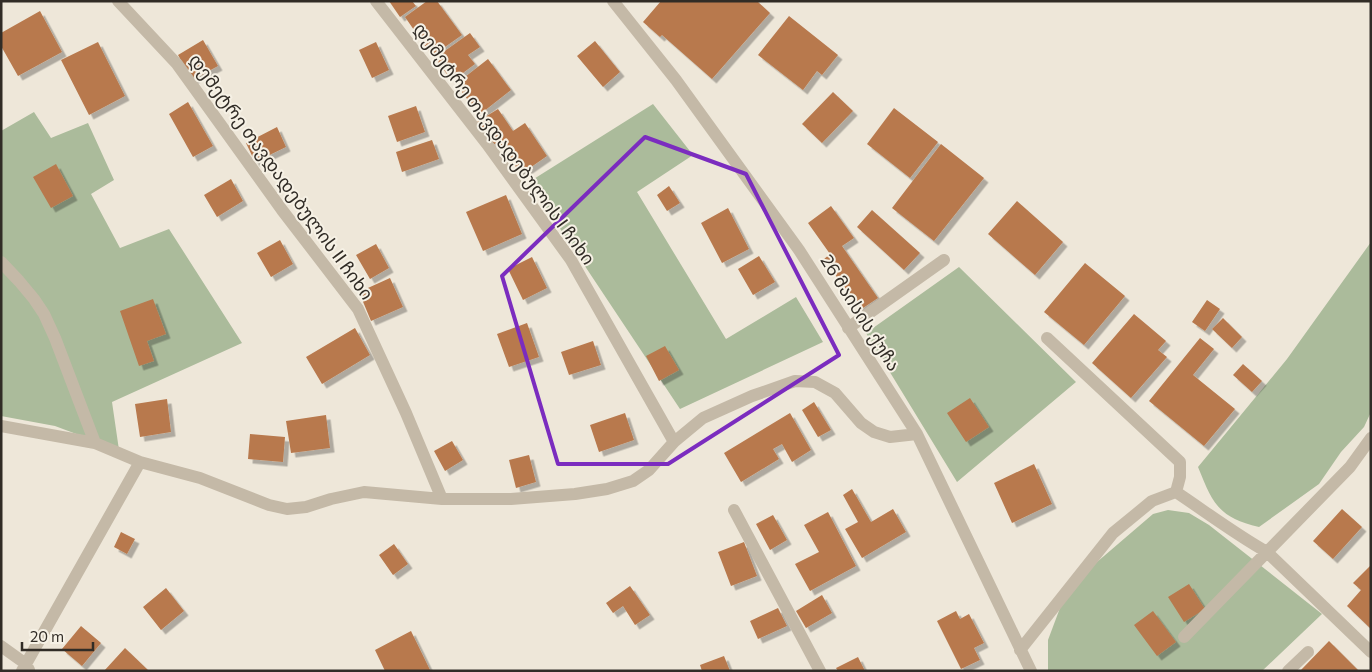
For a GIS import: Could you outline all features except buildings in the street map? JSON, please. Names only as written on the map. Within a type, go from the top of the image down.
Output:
[{"type":"street","name":"დემეტრე თავდადებულის II ჩიხი","points":[[118,1],[177,64],[282,210],[358,308],[406,413],[442,499]]},
{"type":"street","name":"დემეტრე თავდადებულის I ჩიხი","points":[[376,1],[487,144],[571,260],[674,442]]},
{"type":"street","name":"26 მაისის ქუჩა","points":[[613,1],[676,80],[799,250],[917,434],[1031,671]]},
{"type":"street","points":[[848,328],[944,260]]},
{"type":"street","points":[[1,262],[34,299],[44,314],[95,443]]},
{"type":"street","points":[[1047,338],[1180,462],[1180,477],[1176,492]]},
{"type":"street","points":[[1,426],[95,443],[140,462],[200,478],[270,505],[287,509],[306,507],[330,499],[364,492],[442,499],[511,498],[575,494],[607,489],[633,481],[649,470],[674,442],[703,418],[752,396],[795,382],[815,382],[835,392],[861,423],[874,432],[890,436],[917,434]]},
{"type":"street","points":[[1184,637],[1350,467],[1371,438]]},
{"type":"street","points":[[1,646],[26,669],[140,462]]},
{"type":"street","points":[[1176,492],[1205,510],[1249,542],[1267,552],[1371,652]]},
{"type":"street","points":[[1020,650],[1113,533],[1152,501],[1176,492]]},
{"type":"street","points":[[734,510],[820,671]]},
{"type":"street","points":[[1288,671],[1308,652]]},
{"type":"highlighted area","points":[[645,137],[746,174],[839,355],[668,464],[558,464],[502,276]]},
{"type":"green space","points":[[653,104],[693,155],[637,192],[726,339],[796,297],[823,342],[680,409],[529,182]]},
{"type":"green space","points":[[34,112],[51,138],[88,123],[114,180],[91,194],[120,248],[169,229],[242,343],[112,402],[119,450],[55,426],[1,416],[1,131]]},
{"type":"green space","points":[[1371,242],[1371,412],[1364,427],[1341,452],[1319,484],[1259,527],[1234,519],[1213,500],[1198,467],[1287,359]]},
{"type":"green space","points":[[959,267],[1076,382],[957,482],[866,333]]},
{"type":"green space","points":[[1168,510],[1189,513],[1209,525],[1322,614],[1262,671],[1048,671],[1048,640],[1060,608],[1076,580],[1153,514]]}]
